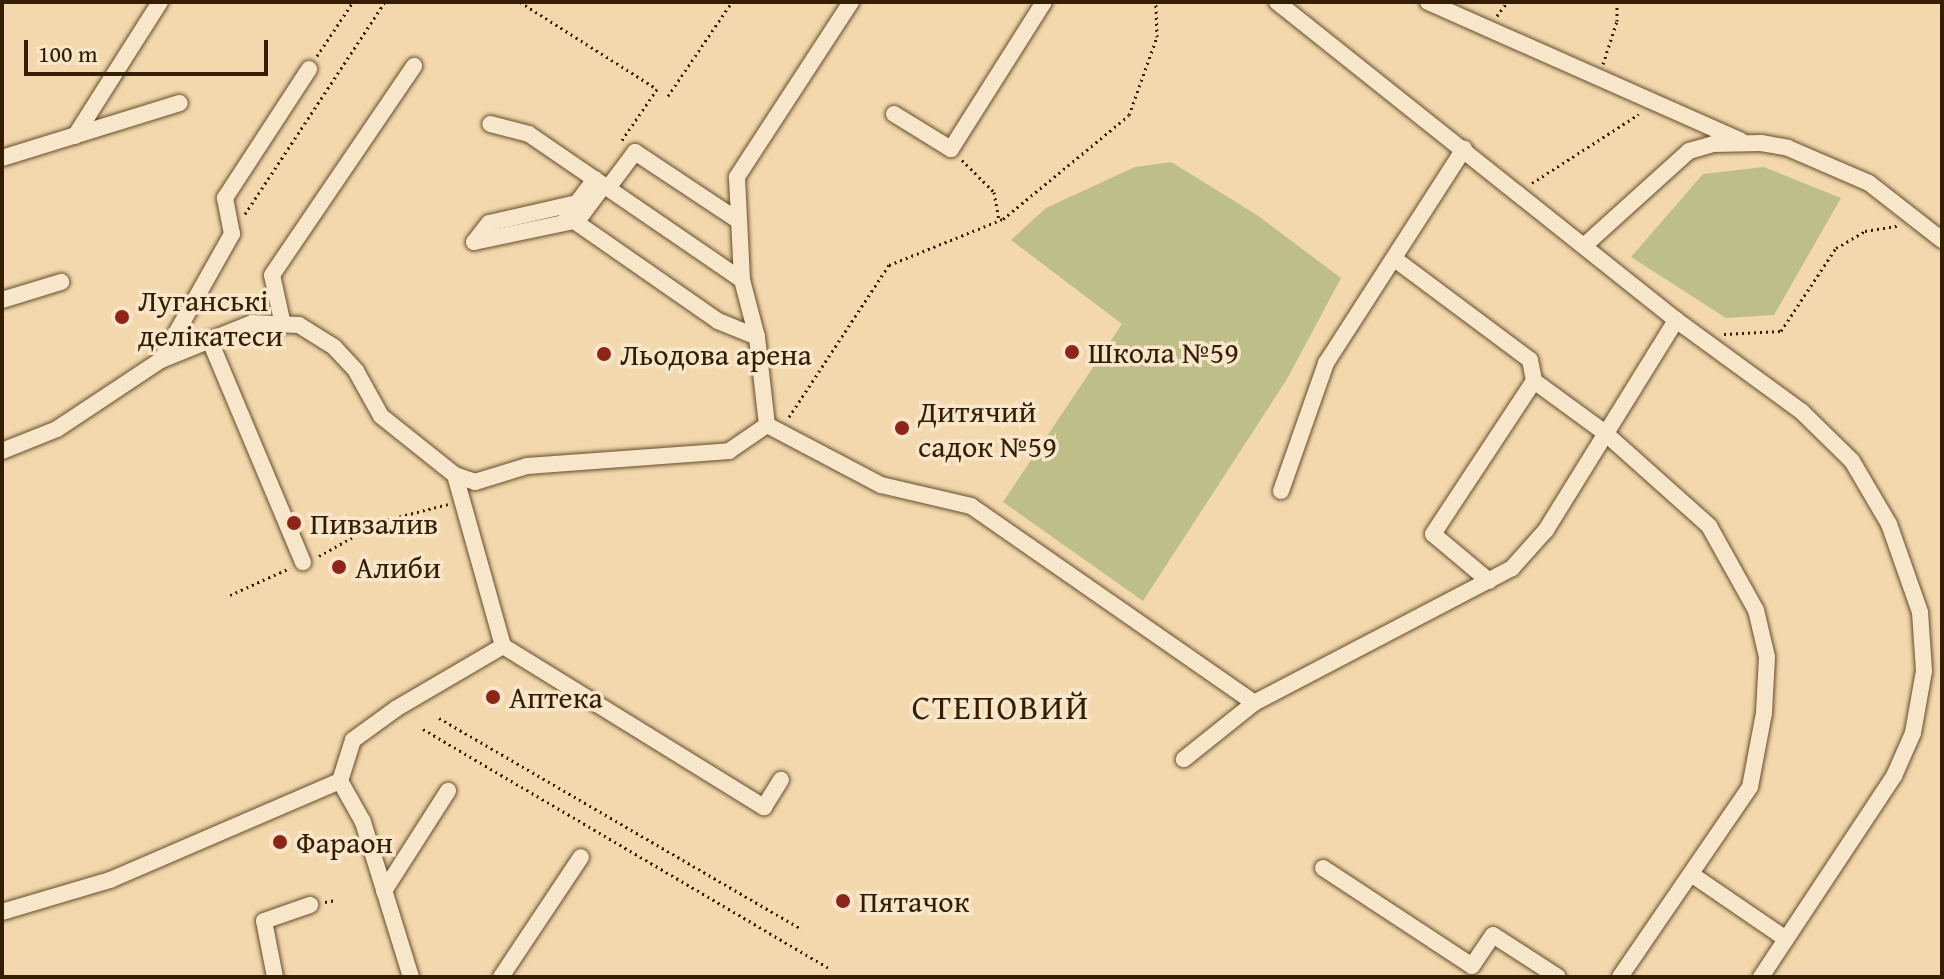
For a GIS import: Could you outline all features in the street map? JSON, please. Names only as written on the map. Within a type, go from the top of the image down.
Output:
[{"type":"street","points":[[75,136],[160,2]]},
{"type":"street","points":[[767,425],[757,337],[742,280],[737,177],[851,2]]},
{"type":"street","points":[[894,114],[951,149],[1044,2]]},
{"type":"street","points":[[1277,2],[1676,320],[1801,411],[1852,461],[1889,524],[1920,612],[1924,671],[1913,733],[1894,776],[1761,977]]},
{"type":"street","points":[[1428,2],[1748,144]]},
{"type":"street","points":[[283,325],[272,275],[414,66]]},
{"type":"street","points":[[161,360],[232,234],[225,198],[309,69]]},
{"type":"street","points":[[2,158],[180,103]]},
{"type":"street","points":[[490,124],[529,134],[742,280]]},
{"type":"street","points":[[1585,245],[1689,151],[1713,144],[1788,148],[1869,183],[1942,240]]},
{"type":"street","points":[[1281,491],[1326,363],[1396,260],[1464,149]]},
{"type":"street","points":[[565,217],[635,152],[739,221]]},
{"type":"street","points":[[565,217],[718,321],[757,337]]},
{"type":"street","points":[[565,217],[760,356]]},
{"type":"street","points":[[1396,260],[1530,360],[1534,381],[1604,432],[1709,526],[1756,610],[1767,657],[1764,713],[1750,787],[1620,977]]},
{"type":"street","points":[[2,300],[61,282]]},
{"type":"street","points":[[1184,759],[1254,703],[1512,568],[1546,530],[1676,320]]},
{"type":"street","points":[[2,451],[57,429],[161,360],[252,323],[299,325],[334,347],[356,371],[381,416],[455,475],[475,482],[527,466],[729,451],[767,425]]},
{"type":"street","points":[[210,341],[303,562]]},
{"type":"street","points":[[1489,581],[1433,534],[1534,381]]},
{"type":"street","points":[[767,425],[881,485],[971,506],[1254,703]]},
{"type":"street","points":[[455,475],[459,501],[503,646],[764,807],[781,780]]},
{"type":"street","points":[[411,977],[363,822],[340,781],[353,740],[397,708],[503,646]]},
{"type":"street","points":[[2,912],[110,880],[340,781]]},
{"type":"street","points":[[384,891],[448,791]]},
{"type":"street","points":[[501,977],[581,857]]},
{"type":"street","points":[[1323,868],[1472,966],[1493,935],[1558,977]]},
{"type":"street","points":[[1691,874],[1786,939]]},
{"type":"street","points":[[275,977],[264,921],[310,905]]},
{"type":"path","points":[[309,69],[353,2]]},
{"type":"path","points":[[232,234],[385,2]]},
{"type":"path","points":[[520,2],[657,89],[613,153]]},
{"type":"path","points":[[668,96],[732,2]]},
{"type":"path","points":[[767,425],[788,419],[889,265],[1000,220],[1129,115],[1157,37],[1156,2]]},
{"type":"path","points":[[1599,78],[1617,21],[1617,2]]},
{"type":"path","points":[[1511,187],[1532,183],[1592,149],[1655,103]]},
{"type":"path","points":[[951,149],[994,192],[1000,220]]},
{"type":"path","points":[[1710,342],[1733,330],[1781,331],[1836,248],[1865,231],[1926,227]]},
{"type":"path","points":[[230,595],[382,521],[459,501]]},
{"type":"path","points":[[439,718],[802,929]]},
{"type":"path","points":[[423,729],[828,968]]},
{"type":"green space","points":[[1171,162],[1257,215],[1341,278],[1287,379],[1143,601],[1003,502],[1122,324],[1011,240],[1046,208],[1135,167]]},
{"type":"green space","points":[[1764,167],[1841,198],[1774,315],[1726,318],[1631,257],[1703,174]]},
{"type":"place","name":"Луганські делікатеси","points":[[122,317]]},
{"type":"place","name":"Школа №59","points":[[1072,352]]},
{"type":"place","name":"Льодова арена","points":[[604,354]]},
{"type":"place","name":"Дитячий садок №59","points":[[902,428]]},
{"type":"place","name":"Пивзалив","points":[[294,523]]},
{"type":"place","name":"Алиби","points":[[339,567]]},
{"type":"place","name":"Аптека","points":[[493,697]]},
{"type":"place","name":"Фараон","points":[[280,842]]},
{"type":"place","name":"Пятачок","points":[[843,901]]},
{"type":"district","name":"СТЕПОВИЙ","points":[[1001,707]]}]
